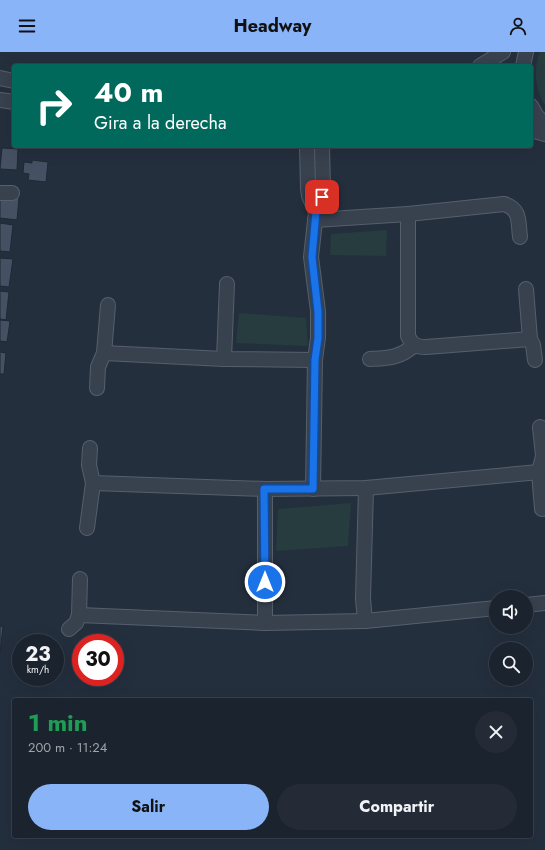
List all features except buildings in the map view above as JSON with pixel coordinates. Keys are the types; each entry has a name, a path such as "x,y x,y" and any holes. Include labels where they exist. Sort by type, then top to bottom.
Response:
{"street":[{"path":"483,64 504,52"},
{"path":"523,64 526,52"},
{"path":"0,78 12,81"},
{"path":"0,100 12,102"},
{"path":"533,110 545,125"},
{"path":"533,131 545,134"},
{"path":"307,148 308,189 316,216"},
{"path":"313,489 315,360 318,338 318,312 312,257 316,216 324,190 322,148"},
{"path":"316,216 408,214 504,204 513,208 518,214 520,237"},
{"path":"408,214 408,336 410,342 414,345 426,347 530,339"},
{"path":"224,359 227,284"},
{"path":"526,289 530,339 533,345 535,360"},
{"path":"97,388 98,367 104,353 108,305"},
{"path":"370,358 394,357 407,351 414,345"},
{"path":"104,353 224,359 315,360"},
{"path":"540,427 543,456 539,472 542,509"},
{"path":"87,528 93,483 89,465 90,448"},
{"path":"93,483 264,489 366,488 539,472"},
{"path":"365,621 363,599 366,488"},
{"path":"264,489 265,623"},
{"path":"69,629 76,623 79,615 80,579"},
{"path":"533,604 545,603"},
{"path":"79,615 265,623 365,621 489,609"}],"green space":[{"path":"540,52 545,52 545,105 539,93 536,79 536,65"},
{"path":"387,230 386,256 330,255 331,234"},
{"path":"239,313 306,318 308,346 236,343"},
{"path":"351,503 348,546 276,551 278,509"}],"route":[{"path":"265,582 264,489 313,489 315,360 318,338 318,312 312,257 316,212 322,197"}]}
